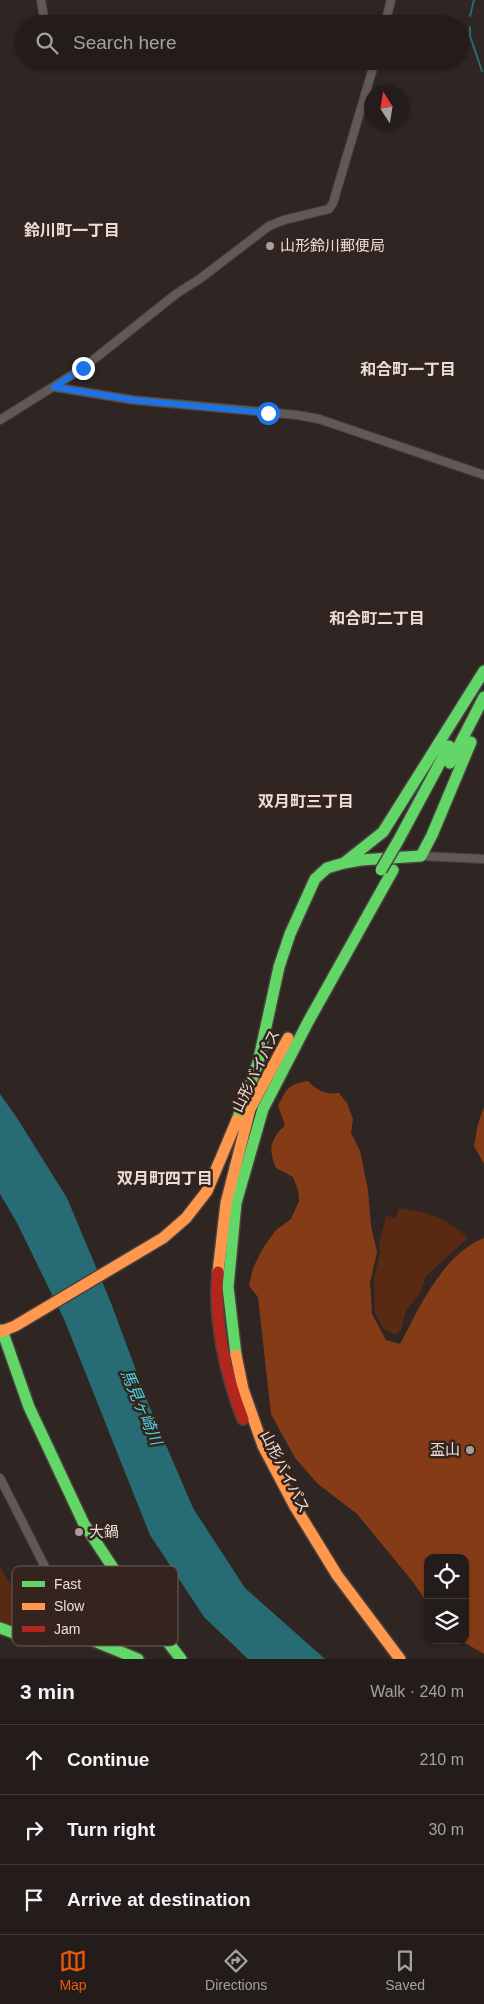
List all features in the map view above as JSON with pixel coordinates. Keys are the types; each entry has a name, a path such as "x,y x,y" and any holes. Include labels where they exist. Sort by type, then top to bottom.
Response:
{"main road":[{"path":"344,863 383,832 484,671"},
{"name":"山形バイパス","path":"403,842 484,678"},
{"name":"山形バイパス","path":"400,1659 378,1636 337,1575 294,1504 263,1446 241,1381 232,1338 228,1287 236,1203 263,1109 387,870 484,698"},
{"path":"112,1566 84,1524 37,1424 1,1331 15,1326 163,1238 186,1218 207,1190 226,1150 255,1072 279,967 306,897 315,879 327,868 344,863 421,856 432,836 484,713"},
{"path":"0,1628 12,1632"},
{"name":"山形バイパス","path":"378,1636 388,1659"},
{"path":"102,1646 124,1657 138,1659"},
{"path":"170,1646 179,1658"}],"street":[{"path":"41,0 44,15"},
{"path":"387,15 391,0"},
{"path":"0,420 83,368 176,294 201,278 269,226 329,208 333,203 372,70"},
{"path":"54,387 133,400 296,415 319,419 484,475"},
{"path":"421,856 484,859"},
{"path":"0,1478 45,1566"}],"shaded area":[{"path":"308,1081 322,1092 339,1093 347,1103 353,1119 351,1133 360,1151 368,1190 371,1226 377,1252 370,1283 372,1314 386,1340 400,1344 424,1299 444,1269 469,1246 484,1238 484,1654 467,1644 469,1644 469,1554 424,1554 424,1598 357,1514 318,1484 295,1458 271,1414 258,1297 249,1286 253,1268 263,1248 276,1230 291,1219 299,1201 298,1190 293,1177 276,1168 271,1150 273,1140 285,1125 278,1106 286,1091 296,1084"},
{"path":"484,1107 484,1164 474,1146 478,1124"},
{"path":"399,1208 444,1220 468,1238 426,1276 419,1295 406,1310 401,1330 395,1335 384,1329 375,1313 374,1279 386,1216 396,1218"},
{"path":"0,1567 12,1587 12,1626 0,1621"}],"water":[{"name":"馬見ヶ崎川","path":"0,1094 67,1198 111,1303 150,1408 193,1508 245,1588 325,1659 248,1659 204,1617 178,1578 178,1566 170,1566 150,1535 64,1319 17,1223 0,1194"}],"waterway":[{"path":"470,16 474,0"},
{"path":"470,27 470,36 482,71"}],"traffic: fast":[{"path":"344,863 383,832 484,671"},
{"path":"450,763 484,697"},
{"path":"421,856 432,835 471,742"},
{"path":"398,841 449,746"},
{"path":"381,870 398,841"},
{"path":"237,1120 258,1063 279,967 290,934 315,879 327,868 344,863 421,856"},
{"path":"236,1355 228,1287 236,1203 263,1109 308,1022 393,870"},
{"path":"2,1330 29,1407 84,1524 112,1566"},
{"path":"0,1628 12,1632"},
{"path":"106,1646 138,1659"},
{"path":"171,1646 181,1659"}],"traffic: slow":[{"path":"218,1272 226,1203 250,1109 288,1038"},
{"path":"0,1332 15,1326 163,1238 186,1218 207,1191 237,1120"},
{"path":"236,1355 243,1389 263,1446 294,1505 337,1575 400,1659"}],"traffic: jam":[{"path":"218,1272 217,1308 222,1347 231,1385 243,1419"}],"place":[{"name":"山形鈴川郵便局","path":"270,246"},
{"name":"盃山","path":"470,1450"},
{"name":"大鍋","path":"79,1532"}],"district":[{"name":"鈴川町一丁目","path":"72,230"},
{"name":"和合町一丁目","path":"408,369"},
{"name":"和合町二丁目","path":"377,618"},
{"name":"双月町三丁目","path":"306,801"},
{"name":"双月町四丁目","path":"165,1178"}],"route":[{"path":"83,368 54,387 133,400 268,413"}]}
